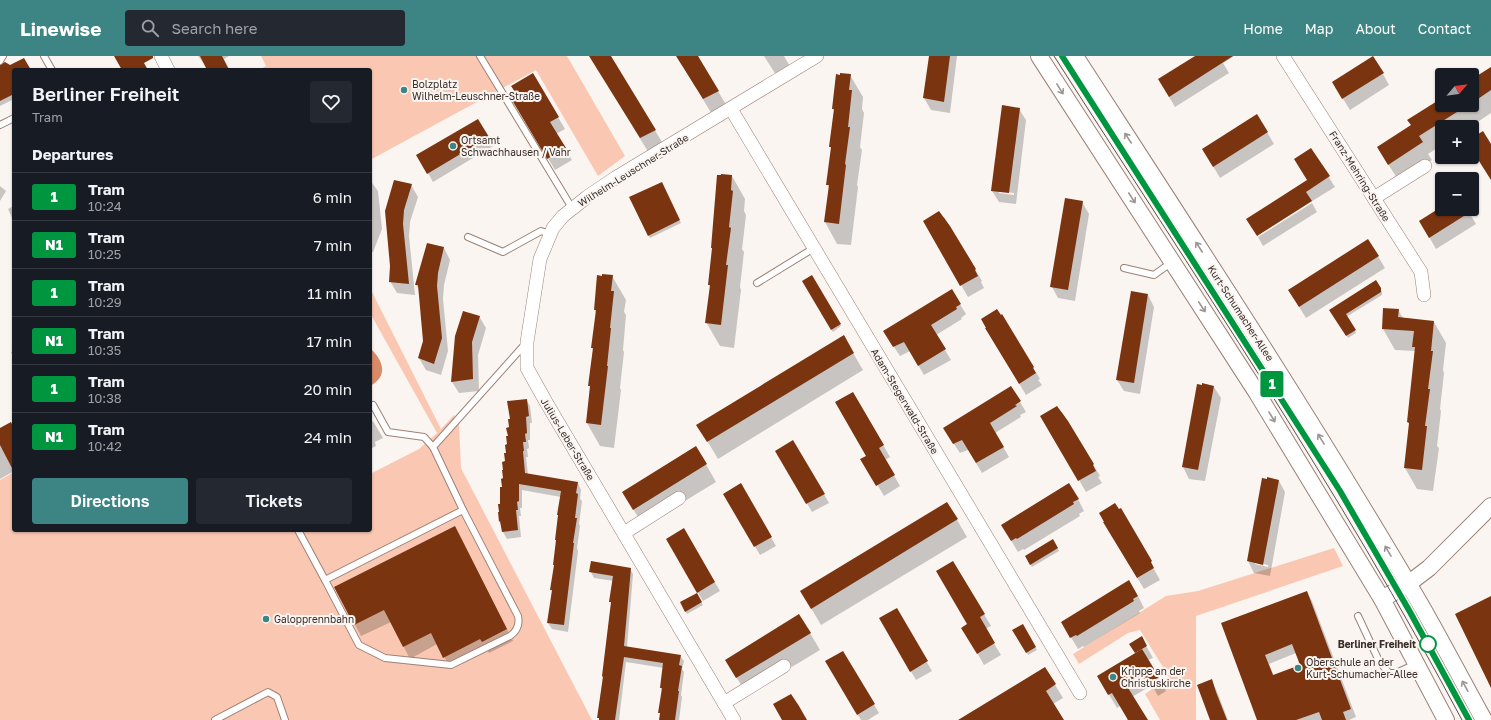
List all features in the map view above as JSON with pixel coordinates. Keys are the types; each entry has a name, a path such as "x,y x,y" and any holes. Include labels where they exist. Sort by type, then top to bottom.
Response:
{"street":[{"path":"161,56 167,68"},
{"name":"Wilhelm-Leuschner-Straße","path":"527,342 540,259 550,234 558,222 572,208 615,178 818,56"},
{"path":"1039,56 1258,393 1382,599 1446,720"},
{"name":"Kurt-Schumacher-Allee","path":"1075,56 1268,355 1349,484 1408,584 1484,720"},
{"name":"Franz-Mehring-Straße","path":"1288,58 1421,272 1424,295"},
{"name":"Adam-Stegerwald-Straße","path":"731,109 1080,693"},
{"path":"1374,198 1425,166"},
{"name":"Julius-Leber-Straße","path":"527,342 527,368 734,720"},
{"path":"624,533 679,498"},
{"path":"1382,599 1408,584 1429,568 1491,506"},
{"path":"724,703 784,666"}],"lane":[{"path":"0,61 3,56"},
{"path":"44,56 51,68"},
{"path":"480,56 572,208"},
{"path":"0,125 12,119"},
{"path":"468,238 503,252 541,231 550,234"},
{"path":"757,283 814,248"},
{"path":"1124,268 1154,274 1173,262"},
{"path":"433,447 527,342"},
{"path":"299,532 359,645 385,658 451,665 516,632 519,621 518,616 463,510 433,447 424,437 388,432 373,405 372,406"},
{"path":"325,580 463,510"},
{"path":"1358,616 1379,661 1389,673 1396,673 1416,664"},
{"path":"215,720 268,692 277,697 284,720"}],"shaded area":[{"path":"261,56 567,56 625,156 598,176 536,70 372,159 372,68 262,68 266,66"},
{"name":"Galopprennbahn","path":"372,292 441,429 454,415 459,425 461,468 592,720 0,720 0,480 12,473 12,532 372,532 372,473 419,449 437,433 372,317"},
{"path":"372,350 381,363 382,368 380,378 372,385"},
{"path":"1334,548 1343,566 1196,616 1196,720 1160,720 1145,694 1169,677 1140,630 1128,633 1079,664 1073,654 1166,596 1198,591"}],"building":[{"path":"114,56 153,56 153,58 144,63 147,68 121,68"},
{"path":"200,56 222,56 228,68 206,68"},
{"path":"589,56 611,56 656,130 640,138"},
{"path":"676,56 698,56 719,91 703,99"},
{"path":"929,56 950,56 944,102 923,98"},
{"path":"1195,56 1233,56 1169,97 1158,79"},
{"path":"1373,56 1384,73 1342,99 1332,82"},
{"path":"24,58 30,68 12,68 12,95 0,101 0,65 5,62 10,65"},
{"path":"1491,67 1491,90 1479,98 1479,75"},
{"path":"533,73 559,117 550,122 566,148 547,159 509,95 515,92 511,86"},
{"path":"840,73 851,74 849,90 852,90 848,127 850,127 839,224 824,222 829,185 826,185 834,109 832,109 836,74 840,75"},
{"path":"1435,102 1435,112 1457,112 1444,120 1435,120 1435,126 1419,136 1423,142 1388,165 1377,147 1411,125 1407,120"},
{"path":"1002,105 1020,108 1009,193 991,191"},
{"path":"1257,114 1268,132 1213,167 1202,149"},
{"name":"Ortsamt Schwachhausen / Vahr","path":"478,119 489,137 427,174 416,155"},
{"path":"1483,131 1491,144 1491,180 1479,161 1479,134"},
{"path":"1311,148 1330,176 1306,192 1312,201 1257,236 1246,219 1307,180 1294,159"},
{"path":"717,175 732,175 731,190 733,191 729,227 731,228 726,265 728,265 721,325 705,323 710,285 708,285"},
{"path":"394,180 412,184 404,210 403,224 409,284 389,282 390,266 385,211"},
{"path":"662,182 680,220 648,236 629,197"},
{"path":"1065,198 1083,201 1068,290 1050,287"},
{"path":"939,211 950,226 976,269 975,270 978,276 960,286 923,221"},
{"path":"1435,211 1435,216 1464,216 1429,238 1419,221"},
{"path":"1368,239 1379,256 1299,307 1288,290"},
{"path":"427,243 444,247 438,273 437,286 442,338 434,364 418,358 423,341 418,285 415,285"},
{"path":"602,274 613,275 611,291 614,291 608,366 601,425 586,423 590,386 588,386 593,348 591,348 596,310 594,310 597,275 602,276"},
{"path":"812,275 841,324 831,330 802,281"},
{"path":"1376,280 1381,288 1381,292 1346,314 1356,330 1346,336 1329,310"},
{"path":"952,289 961,304 956,307 957,309 931,325 946,349 918,366 904,342 893,347 883,331"},
{"path":"1131,291 1148,294 1134,383 1116,380"},
{"path":"1383,308 1399,309 1398,317 1434,321 1431,351 1433,351 1428,389 1430,389 1425,426 1427,426 1422,470 1404,468 1415,347 1412,347 1414,331 1382,329"},
{"path":"997,309 1001,315 1002,314 1034,367 1033,368 1036,373 1019,384 981,319"},
{"path":"463,311 480,316 472,342 473,379 451,382 455,336"},
{"path":"844,335 854,353 707,442 696,425"},
{"path":"1202,383 1214,386 1198,470 1182,467 1197,384 1202,385"},
{"path":"1011,386 1021,401 1015,405 1017,406 990,423 1004,447 976,463 962,440 953,444 943,428"},
{"path":"853,392 884,445 879,448 895,475 876,486 860,459 866,456 835,402"},
{"path":"527,399 529,416 526,417 526,442 523,442 525,473 578,482 575,518 577,518 564,625 547,623 552,590 550,590 554,565 557,515 561,491 519,484 519,501 517,502 518,510 516,510 518,530 502,532 500,521 499,522 498,504 500,504 500,487 502,487 501,479 503,478 502,462 505,461 504,453 506,453 505,445 507,444 506,436 508,436 506,428 509,427 508,419 510,419 507,401"},
{"path":"1057,406 1068,421 1094,464 1093,465 1096,471 1078,481 1040,416"},
{"path":"11,422 12,424 12,468 0,445 0,428"},
{"path":"793,440 825,494 806,504 775,451"},
{"path":"696,446 707,464 633,510 622,492"},
{"path":"1267,477 1279,480 1263,565 1247,561 1262,478 1267,479"},
{"path":"741,483 772,537 754,547 723,494"},
{"path":"1069,483 1079,499 1073,502 1074,504 1017,539 1016,538 1011,541 1001,525"},
{"path":"947,502 958,519 811,609 800,591"},
{"path":"1115,503 1119,509 1121,508 1152,561 1151,562 1154,568 1137,578 1099,513"},
{"path":"455,526 507,629 482,642 480,639 443,658 431,633 403,647 384,610 354,625 334,587"},
{"path":"684,528 715,582 697,593 666,539"},
{"path":"1053,539 1058,548 1030,565 1025,556"},
{"path":"591,561 631,568 624,646 681,655 679,665 682,666 675,720 659,720 660,713 658,713 662,688 660,688 663,663 624,657 615,720 599,720 599,718 597,718 603,677 611,602 609,602 613,576 589,572"},
{"path":"953,561 985,614 980,617 995,643 977,654 961,628 967,624 936,571"},
{"path":"1129,580 1138,596 1133,599 1134,601 1077,636 1076,635 1070,638 1061,622"},
{"path":"1307,591 1351,709 1343,712 1346,720 1322,720 1319,712 1296,720 1257,720 1221,623","holes":["1292,644 1300,665 1273,675 1265,655"]},
{"path":"697,593 702,602 685,612 680,602"},
{"path":"1491,596 1491,688 1455,614"},
{"path":"897,608 928,661 910,672 879,618"},
{"path":"799,614 811,633 736,678 725,660"},
{"path":"1023,624 1036,647 1026,653 1012,630"},
{"path":"1142,636 1147,646 1135,653 1129,644"},
{"path":"1142,649 1159,677 1149,683 1143,673 1125,683 1148,720 1128,720 1112,693 1108,695 1097,676"},
{"path":"843,651 875,704 857,715 825,661"},
{"path":"1045,667 1056,684 1046,691 1064,720 958,720"},
{"path":"1212,679 1227,720 1210,720 1197,685"},
{"path":"791,694 807,720 782,720 773,704"}],"tram line":[{"path":"1054,56 1265,384 1366,550 1415,634 1462,720"},
{"path":"1062,56 1217,298"},
{"name":"1","path":"1062,56 1340,491 1410,612 1469,720"},
{"path":"1321,462 1358,523"},
{"path":"1444,673 1469,720"}],"place":[{"name":"Bolzplatz Wilhelm-Leuschner-Straße","path":"404,90"},
{"name":"Ortsamt Schwachhausen / Vahr","path":"453,146"},
{"name":"Galopprennbahn","path":"266,619"},
{"name":"Berliner Freiheit","path":"1428,644"},
{"name":"Oberschule an der Kurt-Schumacher-Allee","path":"1298,668"},
{"name":"Krippe an der Christuskirche","path":"1113,677"}]}
